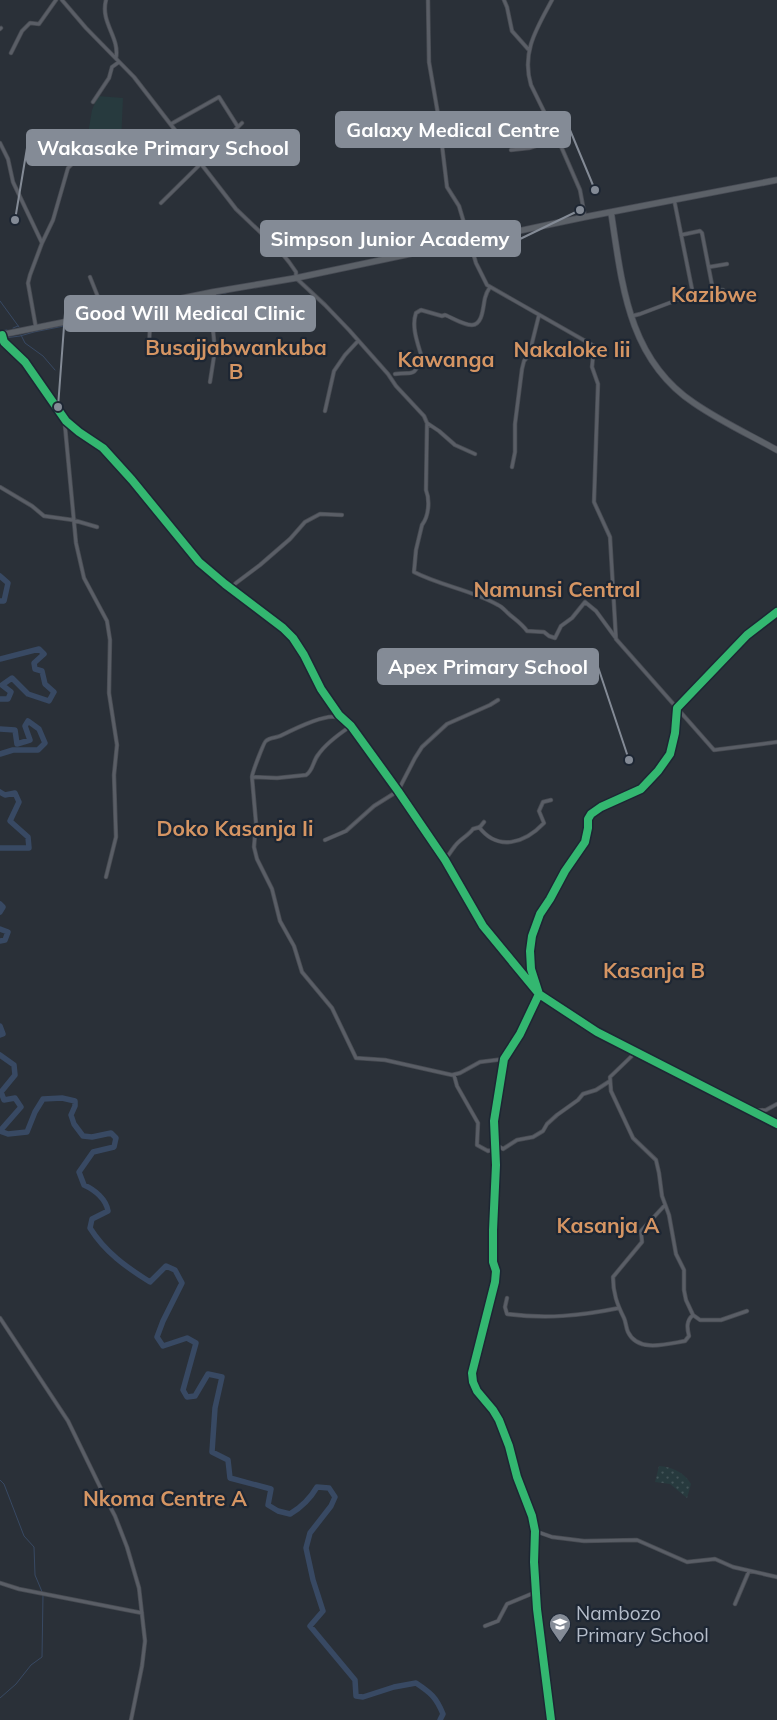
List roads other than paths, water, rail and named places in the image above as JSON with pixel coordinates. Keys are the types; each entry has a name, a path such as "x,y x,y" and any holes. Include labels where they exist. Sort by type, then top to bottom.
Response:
{"main road":[{"path":"1,335 213,292 296,278 585,217 777,180"},
{"path":"610,212 618,260 631,316 646,352 665,378 695,404 777,450"}],"street":[{"path":"11,53 22,31 30,24 38,24 42,21 56,0"},
{"path":"62,0 140,84 236,209 260,234 280,251 296,272 296,278 325,305 424,416 427,423 426,490 429,499 425,521 422,525 416,550 414,572 466,592 477,594 500,605 508,614 522,624 527,631 544,632 555,638 561,626 572,618 585,602 596,611 616,638 714,750 777,742"},
{"path":"93,102 109,78 112,67 117,60 117,45 107,23 106,0"},
{"path":"428,0 429,62 439,120 447,187 459,206 476,263 486,285 594,346 592,367 598,384 594,502 610,537 616,638"},
{"path":"504,0 512,32 528,50"},
{"path":"552,0 537,27 528,50 528,75 530,85 557,137 580,190 585,217"},
{"path":"170,124 219,97 238,127"},
{"path":"161,203 242,123"},
{"path":"510,150 529,148 557,137"},
{"path":"0,143 8,159 13,182 42,243"},
{"path":"36,328 28,283 52,220 68,168 72,164"},
{"path":"631,316 692,294 674,199"},
{"path":"681,235 700,231 702,233 713,290 723,290 725,295"},
{"path":"709,267 727,264"},
{"path":"90,277 98,297 101,315"},
{"path":"395,374 411,374 416,370 422,358 414,326 416,313 421,310 442,316 445,315 469,325 474,325 478,323 482,314 485,297 490,287"},
{"path":"210,382 216,347 213,330 219,314 213,292"},
{"path":"150,346 151,305"},
{"path":"512,468 522,369 524,361 529,355 539,314"},
{"path":"1,335 4,342 25,362 66,421 103,448 132,480 199,562 293,638 321,689 398,791 445,860 483,926 539,994 597,1032 748,1111 777,1124"},
{"path":"325,411 334,371 358,341"},
{"path":"66,421 76,544 84,578 106,621 110,640 109,693 117,745 114,775 116,837 106,876"},
{"path":"427,423 455,445 475,454"},
{"path":"0,487 32,506 44,516 73,520 97,527"},
{"path":"232,588 290,539 305,522 320,514 342,515"},
{"path":"551,1720 536,1592 534,1562 535,1531 532,1516 517,1477 509,1446 499,1420 477,1390 472,1374 495,1282 496,1271 493,1262 496,1165 494,1121 504,1059 520,1034 539,994 531,969 530,951 532,936 540,914 564,871 585,842 588,819 601,807 641,789 666,762 675,733 678,708 747,635 777,612"},
{"path":"325,840 346,831 374,806 398,791 414,758 437,732 452,720 498,700"},
{"path":"339,715 319,719 268,739 262,745 260,756 253,770 256,830 254,847 257,859 272,889 280,921 294,946 302,972 332,1008 356,1058 385,1060 454,1075 480,1062 504,1059"},
{"path":"252,777 277,778 306,775 310,772 314,761 322,750 338,734 350,726"},
{"path":"479,827 491,838 512,843 524,838 544,823 539,811 543,802 551,800"},
{"path":"445,860 453,852 455,846 468,836 473,829 479,827 484,822"},
{"path":"636,1052 610,1077 611,1091 633,1138 656,1160 660,1173 662,1196 669,1215 676,1254 684,1270 686,1300 693,1315 700,1320 722,1320 747,1311"},
{"path":"454,1075 457,1086 478,1123 477,1145 488,1151 495,1149"},
{"path":"494,1143 503,1149 524,1138 533,1137 543,1131 557,1114 578,1100 583,1094 596,1090 610,1081"},
{"path":"748,1111 766,1110 777,1104"},
{"path":"665,1205 641,1230 642,1242 613,1277 614,1297 625,1320 628,1332 635,1341 655,1346 685,1341 689,1336 687,1328 689,1319 693,1315"},
{"path":"507,1298 505,1307 507,1314 526,1317 567,1317 618,1308"},
{"path":"0,1318 68,1421 115,1516 135,1573 142,1613 144,1652 131,1720"},
{"path":"535,1531 552,1537 584,1540 638,1540 687,1562 715,1559 733,1567 777,1577"},
{"path":"735,1604 750,1571"},
{"path":"0,1583 19,1590 142,1613"},
{"path":"485,1626 498,1621 508,1604 536,1592"}],"waterway":[{"path":"218,294 226,293"},
{"path":"153,308 213,296"},
{"path":"0,301 19,327"},
{"path":"5,338 148,309"},
{"path":"13,328 18,326"},
{"path":"1,331 7,330"},
{"path":"21,335 25,343 43,356 55,370"},
{"path":"0,576 8,583 4,601 0,601"},
{"path":"0,659 39,649 44,654 34,663 35,669 42,671 45,684 54,692 49,701 28,694 12,678 2,685 11,692 8,699 0,699"},
{"path":"0,729 15,730 17,744 30,740 25,726 28,721 39,729 45,743 38,750 13,750 0,754"},
{"path":"0,792 5,795 15,793 19,802 10,821 28,837 29,848 0,848"},
{"path":"0,904 3,907 0,912"},
{"path":"0,929 8,932 5,940 0,941"},
{"path":"0,1026 3,1034 0,1035"},
{"path":"0,1055 14,1065 15,1075 1,1092 4,1100 15,1098 21,1107 0,1131 8,1134 27,1132 35,1112 43,1099 62,1098 75,1101 71,1115 74,1124 83,1136 92,1137 111,1133 116,1138 114,1147 93,1152 79,1172 84,1185 99,1195 108,1211 92,1219 90,1228 102,1244 117,1258 150,1282 166,1266 175,1270 182,1283 157,1337 163,1346 187,1338 196,1343 183,1390 187,1397 195,1396 208,1374 222,1377 215,1408 212,1452 228,1460 230,1478 271,1489 268,1505 278,1511 290,1514 298,1509 317,1487 329,1488 335,1497 331,1506 310,1533 306,1548 313,1580 323,1611 310,1626 355,1680 356,1696 363,1697 394,1687 416,1683 438,1703 443,1714 440,1720"},
{"path":"0,1480 4,1484 24,1536 34,1547 35,1575 43,1594 42,1657 31,1665 16,1684 0,1698"}],"place":[{"name":"Galaxy Medical Centre","path":"595,190"},
{"name":"Simpson Junior Academy","path":"580,210"},
{"name":"Wakasake Primary School","path":"15,220"},
{"name":"Good Will Medical Clinic","path":"58,407"},
{"name":"Apex Primary School","path":"629,760"},
{"name":"Nambozo Primary School","path":"560,1643"}],"district":[{"name":"Kazibwe","path":"714,294"},
{"name":"Nakaloke Iii","path":"572,349"},
{"name":"Busajjabwankuba B","path":"236,359"},
{"name":"Kawanga","path":"446,359"},
{"name":"Namunsi Central","path":"557,589"},
{"name":"Doko Kasanja Ii","path":"235,828"},
{"name":"Kasanja B","path":"654,970"},
{"name":"Kasanja A","path":"608,1225"},
{"name":"Nkoma Centre A","path":"165,1498"}]}
